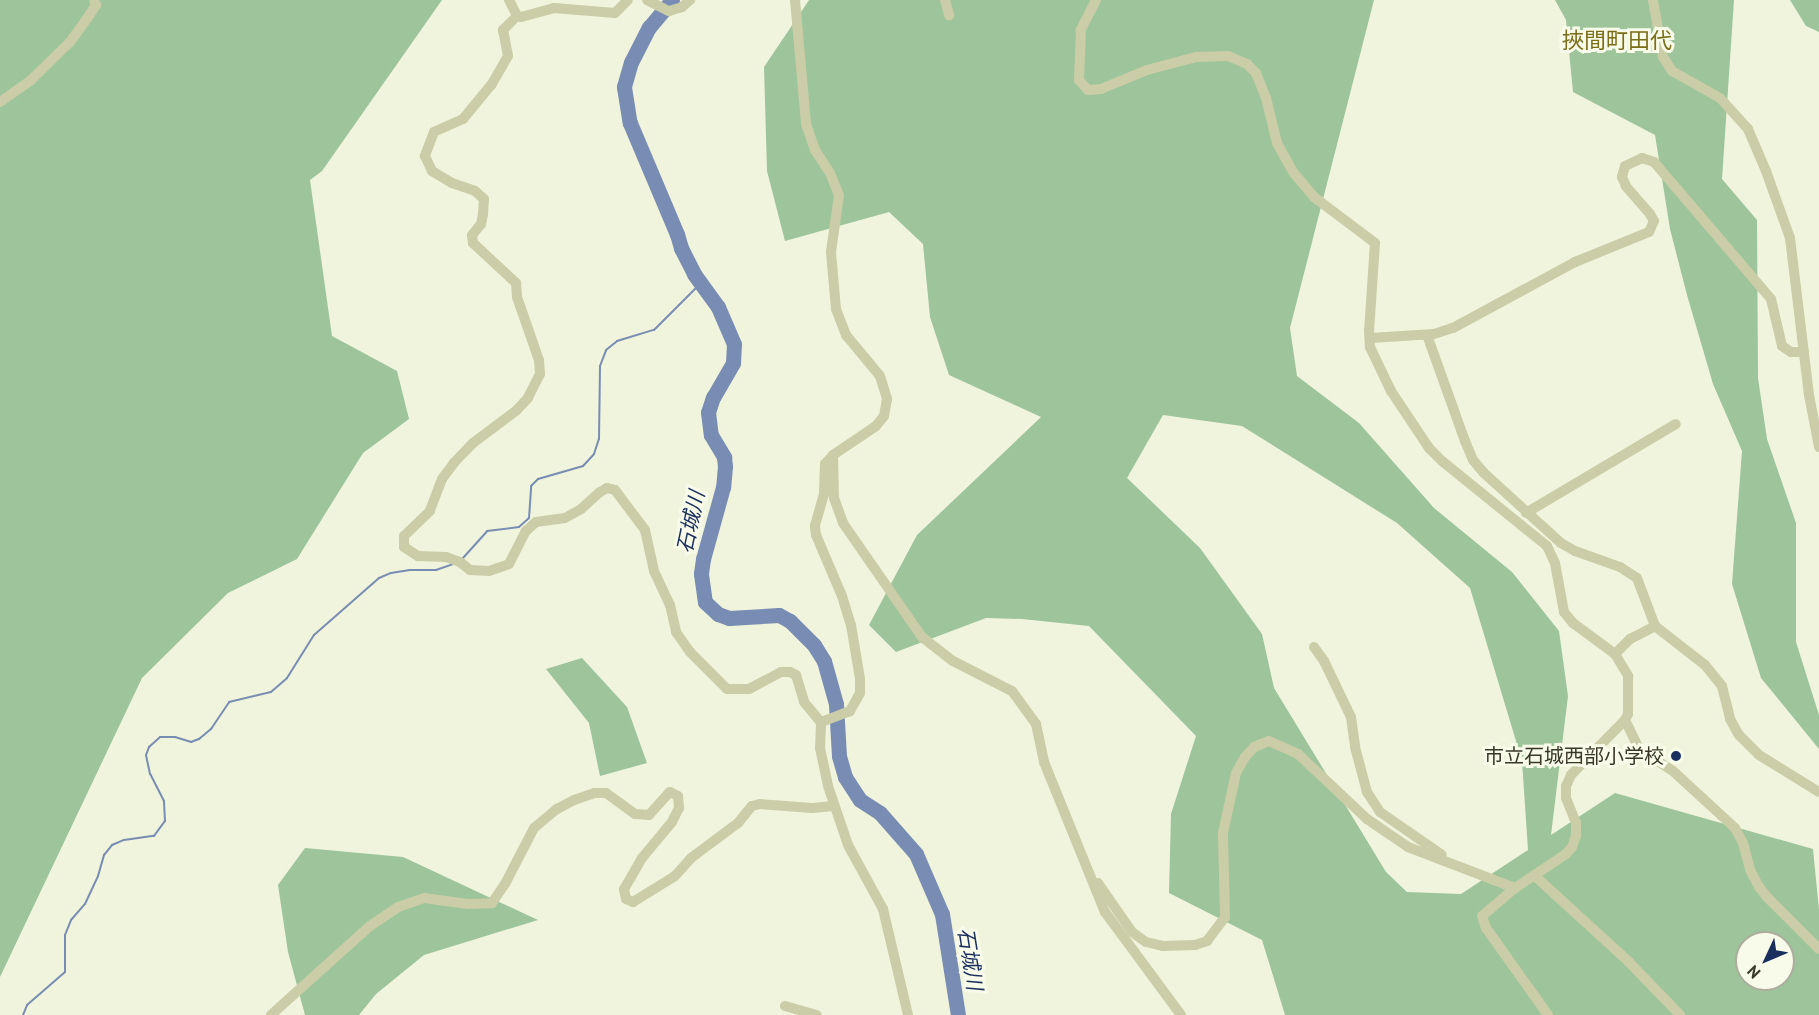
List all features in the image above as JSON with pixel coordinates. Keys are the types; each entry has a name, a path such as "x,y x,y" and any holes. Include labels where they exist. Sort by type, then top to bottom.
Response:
{"street":[{"path":"0,102 31,80 70,42 96,4 94,0"},
{"path":"509,0 517,16"},
{"path":"628,0 615,12 554,8 531,16 517,16 503,30 508,56 491,85 463,119 434,132 425,156 432,171 452,183 475,191 484,199 481,224 472,235 473,243 516,283 518,297 539,360 540,374 528,398 517,410 473,443 454,463 442,479 430,511 404,536 404,548 418,556 446,557 460,562 470,570 489,571 509,564 526,531 536,522 565,518 581,509 607,488 615,490 645,530 658,582 670,605 676,632 690,651 727,689 749,689 781,672 796,675 804,702 823,721"},
{"path":"647,0 669,11 682,7 690,0"},
{"path":"795,0 806,124 815,150 830,173 839,195 831,252 836,309 846,335 880,376 887,399 884,416 876,426 833,455 825,464 824,494 815,526 816,535 842,596 858,662 860,693 850,711 823,721"},
{"path":"945,0 949,15"},
{"path":"1096,0 1081,30 1079,80 1088,90 1101,88 1147,70 1204,56 1237,58 1256,73 1266,98 1277,143 1293,172 1314,197 1375,243 1370,347 1391,391 1429,448 1546,546 1555,563 1564,612 1574,623 1615,654 1628,676 1628,714 1625,720 1571,775 1566,786 1566,798 1576,823 1576,836 1566,854 1536,877 1515,888 1482,916 1486,928 1548,1015"},
{"path":"1653,0 1658,39 1663,57 1672,71 1720,98 1748,129 1766,171 1790,238 1803,352 1819,447"},
{"path":"1370,338 1427,335 1453,328 1575,262 1649,232 1654,221 1626,186 1622,177 1625,166 1642,158 1654,162 1771,299 1782,346 1791,352 1803,352"},
{"path":"1427,335 1473,460 1526,513 1575,552 1620,567 1637,578 1655,626 1705,665 1722,686 1730,719 1739,735 1752,748 1819,792"},
{"path":"1526,513 1676,424"},
{"path":"833,455 834,498 843,523 922,637 953,661 1012,691 1036,724 1044,762 1105,912 1181,1015"},
{"path":"1615,654 1630,639 1655,626"},
{"path":"1314,647 1324,661 1351,717 1355,747 1367,792 1380,812 1454,863"},
{"path":"1625,720 1639,748 1673,771 1735,828 1743,843 1750,870 1763,893 1819,949"},
{"path":"823,721 820,748 834,806 848,845 883,909 908,1015"},
{"path":"1087,868 1132,932 1146,942 1163,946 1195,945 1207,941 1225,917 1223,834 1236,773 1254,747 1269,741 1298,754 1367,819 1408,847 1515,888"},
{"path":"271,1015 375,922 398,907 424,898 468,904 492,903 506,884 534,828 556,809 594,793 606,793 635,813 643,815 649,815 670,792 678,796 679,808 672,822 642,858 624,889 626,900 633,902 675,876 691,858 738,823 752,806 760,804 812,808 834,806"},
{"path":"1536,877 1628,961 1680,1015"},
{"path":"785,1006 817,1015"}],"green space":[{"path":"0,0 442,0 322,171 310,180 332,336 397,371 409,419 363,453 297,559 228,593 142,678 0,977"},
{"path":"809,0 1374,0 1290,328 1297,376 1359,423 1434,508 1512,572 1559,631 1568,696 1551,835 1615,793 1813,849 1819,910 1819,1015 1285,1015 1262,940 1169,893 1171,814 1196,736 1089,626 986,618 896,652 869,625 917,535 1041,417 949,375 930,317 923,244 889,212 785,241 767,171 764,67","holes":["1163,415 1242,426 1397,523 1470,588 1522,761 1528,850 1461,894 1407,892 1386,872 1274,688 1262,634 1200,548 1127,478"]},
{"path":"1555,0 1734,0 1722,179 1757,220 1758,378 1767,439 1796,523 1796,642 1819,715 1819,749 1761,678 1732,584 1742,451 1713,384 1687,295 1670,229 1655,135 1573,92 1566,20"},
{"path":"1790,0 1819,0 1819,32 1806,26"},
{"path":"582,658 627,707 647,763 600,776 589,723 546,669"},
{"path":"305,848 403,857 538,920 424,955 376,994 359,1015 305,1015 288,952 278,885"}],"waterway":[{"name":"石城川","path":"672,0 649,27 631,62 624,87 630,123 681,248 694,274 718,307 734,344 733,363 713,397 708,412 711,435 724,457 725,466 723,487 703,559 701,574 705,602 718,614 729,618 779,615 790,621 814,645 824,661 836,704 839,756 845,777 860,800 880,813 916,854 942,914 958,1015"},
{"path":"463,558 487,531 519,527 529,518 531,486 538,479 583,466 594,454 599,439 600,366 606,350 617,341 654,330 700,284"},
{"path":"23,1015 27,1005 65,972 65,935 71,920 85,904 98,876 104,855 112,845 124,840 154,836 165,821 164,801 150,774 146,755 149,747 160,737 175,737 191,742 199,739 211,729 229,702 271,692 287,678 314,635 379,578 391,573 410,570 436,570 453,564"}],"place":[{"name":"市立石城西部小学校","path":"1676,756"}],"district":[{"name":"挾間町田代","path":"1617,41"}]}
